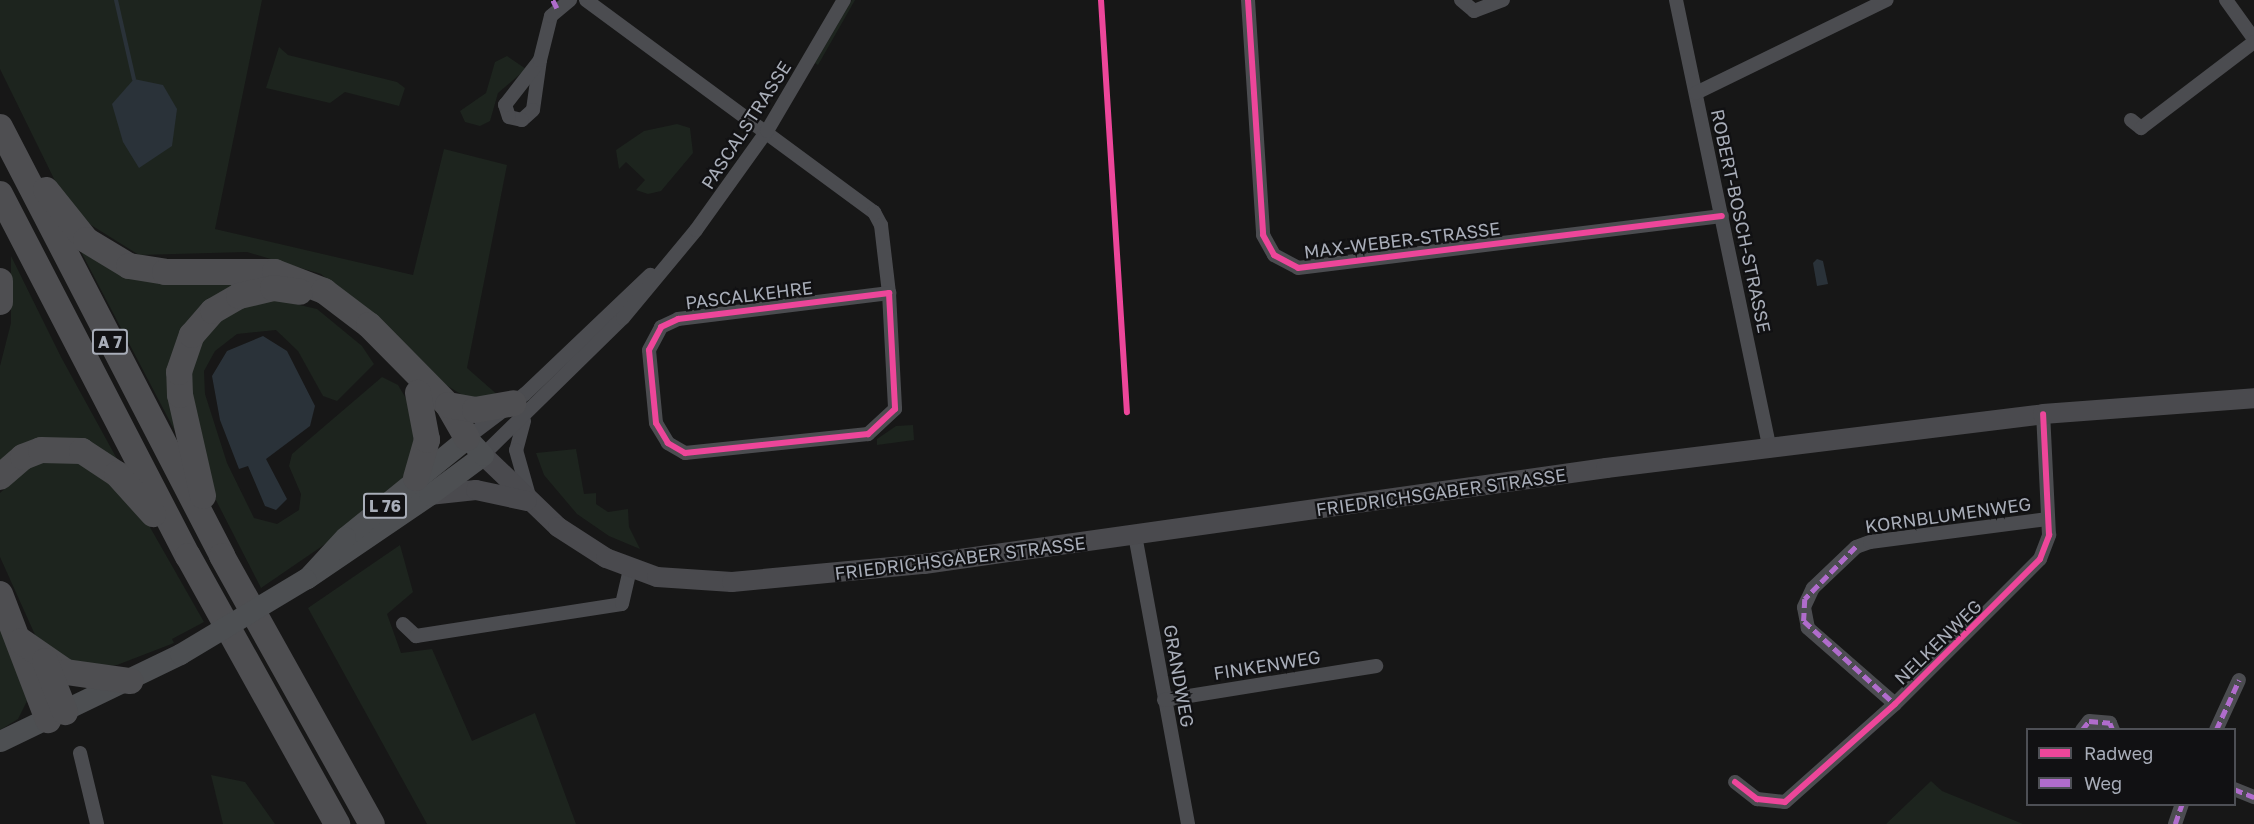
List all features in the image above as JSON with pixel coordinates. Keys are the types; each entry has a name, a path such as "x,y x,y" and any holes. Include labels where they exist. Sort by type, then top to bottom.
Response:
{"highway":[{"path":"0,127 68,220 110,257 165,272 261,270 312,284 369,325 448,405 475,447"},
{"name":"A 7","path":"0,127 222,556 372,824"},
{"name":"A 7","path":"0,194 188,556 337,824"},
{"path":"0,281 0,302"},
{"path":"222,556 197,479 180,395 184,354 213,311 254,291 302,293 346,318 418,393 475,447"},
{"path":"418,393 427,440 422,487"},
{"path":"448,405 475,410 518,412"},
{"path":"0,477 40,450 82,451 123,480 188,556"},
{"path":"0,594 56,716"},
{"path":"21,641 45,661 83,676 130,681"},
{"path":"45,661 56,716"}],"main road":[{"name":"FRIEDRICHSGABER STRASSE","path":"475,447 572,538 630,568 708,583 809,577 2043,414 2254,399"},
{"name":"L 76","path":"56,716 180,654 306,579 345,537 422,487 475,447"},
{"name":"FRIEDRICHSGABER STRASSE","path":"422,487 476,490 531,502"},
{"path":"0,741 56,716"}],"street":[{"path":"540,60 551,16 570,0"},
{"path":"586,0 767,131 874,212 881,225 889,293"},
{"name":"PASCALSTRASSE","path":"475,447 518,412 669,263 767,131 844,0"},
{"name":"MAX-WEBER-STRASSE","path":"1248,0 1263,235 1274,255 1298,268 1722,216"},
{"path":"1461,0 1474,10 1503,0"},
{"name":"ROBERT-BOSCH-STRASSE","path":"1676,0 1770,450"},
{"path":"1696,93 1887,0"},
{"path":"2131,120 2141,128 2254,41 2226,0"},
{"name":"PASCALSTRASSE","path":"475,447 518,412 669,263"},
{"name":"PASCALKEHRE","path":"889,293 895,409 868,434 685,453 668,442 656,423 649,350 661,327 678,319 889,293"},
{"path":"518,412 516,450 531,502"},
{"name":"NELKENWEG","path":"1735,782 1757,799 1785,802 1895,704 2040,559 2048,519 2043,414"},
{"name":"KORNBLUMENWEG","path":"1895,704 1808,628 1803,607 1813,588 1856,547 1870,542 2048,519"},
{"name":"GRANDWEG","path":"1136,535 1188,824"},
{"path":"403,624 416,636 622,604 630,568"},
{"name":"FINKENWEG","path":"1164,700 1376,666"},
{"path":"2216,728 2239,680"},
{"path":"2083,728 2089,721 2110,723 2112,728"},
{"path":"80,753 97,824"},
{"path":"2236,789 2254,796"},
{"path":"2175,824 2181,806"}],"shaded area":[{"path":"0,0 262,0 215,229 413,275 444,149 507,165 467,368 500,397 472,401 446,385 321,274 247,252 139,255 91,225 59,189 0,69"},
{"path":"852,0 855,0 818,65 815,63"},
{"path":"279,47 288,55 397,82 405,88 399,106 345,92 330,103 266,88"},
{"path":"507,56 526,69 498,93 490,121 480,126 465,122 460,111 486,93 495,62"},
{"path":"134,79 163,85 177,109 172,146 139,168 123,142 112,104"},
{"path":"677,124 690,128 693,153 661,191 648,194 636,190 645,180 626,162 619,169 616,150 644,131"},
{"path":"78,246 268,277 201,310 177,435"},
{"path":"11,256 61,357 122,468 84,443 0,464 0,366 11,323"},
{"path":"1817,259 1823,261 1828,284 1817,286 1813,263"},
{"path":"269,298 317,309 362,346 374,364 337,401 323,396 298,351 276,330 237,334 215,351 204,371 205,394 227,463 254,518 277,524 299,510 301,494 289,466 292,454 382,377 398,385 417,417 412,467 372,512 261,588 201,471 190,379 200,345 225,315"},
{"path":"263,336 287,351 315,406 310,426 266,459 287,499 276,510 265,506 248,466 239,469 220,420 212,376 227,351"},
{"path":"913,425 914,440 877,445 877,439 896,426"},
{"path":"576,449 584,494 596,493 596,504 608,512 628,509 629,527 640,549 609,536 577,514 544,475 536,453"},
{"path":"71,460 96,469 147,522 204,622 172,639 174,643 117,665 81,669 36,637 0,557 0,493 33,463"},
{"path":"400,545 413,592 387,614 401,653 432,649 472,741 535,713 576,824 427,824 308,608"},
{"path":"0,628 28,699 18,719 0,730"},
{"path":"211,775 245,782 275,824 223,824"},
{"path":"1931,781 1942,791 2023,824 1886,824"}],"waterway":[{"path":"116,0 134,79"}],"marked path":[{"path":"553,0 557,8"},
{"path":"1856,547 1805,599 1804,621 1895,704"},
{"path":"2217,728 2239,680"},
{"path":"2084,728 2089,721 2110,723 2112,728"},
{"path":"2236,790 2254,797"},
{"path":"2175,824 2181,806"}],"cycle path":[{"path":"1101,0 1127,412"},
{"path":"1248,0 1263,235 1274,255 1298,268 1722,216"},
{"path":"889,293 895,409 868,434 685,453 668,443 656,423 649,350 661,327 678,319 889,293"},
{"path":"1735,782 1757,799 1785,802 1895,704 2040,559 2049,535 2043,414"}]}
